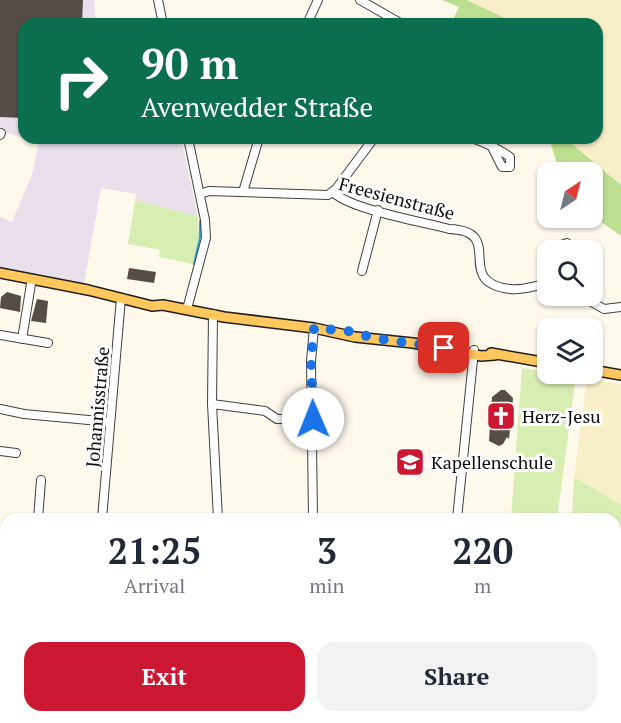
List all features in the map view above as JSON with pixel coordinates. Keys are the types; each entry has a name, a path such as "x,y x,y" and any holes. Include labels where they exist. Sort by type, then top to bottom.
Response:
{"main road":[{"path":"0,275 31,284 100,294"},
{"path":"0,275 121,298 159,302 163,305 238,320 245,318 326,330 355,337 537,361"},
{"path":"603,372 621,375"}],"street":[{"path":"158,0 162,18"},
{"path":"310,18 318,0"},
{"path":"360,0 392,18"},
{"path":"187,309 206,238 189,144"},
{"path":"243,192 257,144"},
{"path":"333,192 369,144"},
{"path":"485,144 492,147"},
{"name":"Freesienstraße","path":"200,194 209,191 322,197 333,192 339,198 378,210 449,229 460,229 474,235 479,246 478,265 484,277 497,286 510,289 537,286"},
{"path":"362,271 378,210"},
{"path":"22,339 31,284"},
{"name":"Johannisstraße","path":"102,513 121,298"},
{"path":"599,306 604,309 621,307"},
{"path":"214,314 212,404 218,513"},
{"path":"313,513 311,361 314,328"},
{"path":"0,335 48,343"},
{"path":"458,513 474,353"},
{"path":"212,404 265,411 277,419 313,419"},
{"path":"0,409 24,414 110,422"},
{"path":"0,451 16,453"},
{"path":"38,513 41,480"}],"shaded area":[{"path":"0,0 94,0 96,18 18,18 18,136 0,131"},
{"path":"467,0 621,0 621,185 603,170 603,162 594,162 572,144 603,144 603,18 504,18"},
{"path":"39,144 182,144 198,216 135,200 136,194 101,188 84,284 0,268 0,217 12,222 32,175"},
{"path":"603,381 621,384 621,505 574,477 586,384 603,384"}],"green space":[{"path":"442,0 467,0 504,18 454,18 459,7"},
{"path":"551,144 572,144 594,162 556,162"},
{"path":"603,170 621,185 621,236 603,223"},
{"path":"135,200 198,216 199,237 193,264 159,257 160,250 128,244"},
{"path":"522,368 537,370 537,384 575,384 558,513 511,513"},
{"path":"574,477 621,505 621,513 572,513"}],"building":[{"path":"0,0 83,0 82,18 18,18 18,118 0,117"},
{"path":"129,268 156,272 154,283 127,279"},
{"path":"7,292 21,296 20,312 0,308 1,297"},
{"path":"37,299 48,301 46,323 31,321"},
{"name":"Herz-Jesu","path":"501,390 505,390 513,398 509,439 507,437 499,446 489,441 492,397"}],"waterway":[{"path":"194,264 200,237 200,221"}],"place":[{"name":"Herz-Jesu","path":"501,416"},
{"name":"Kapellenschule","path":"410,462"}],"route":[{"path":"313,419 311,361 314,328 357,332 374,338 444,348"}]}
